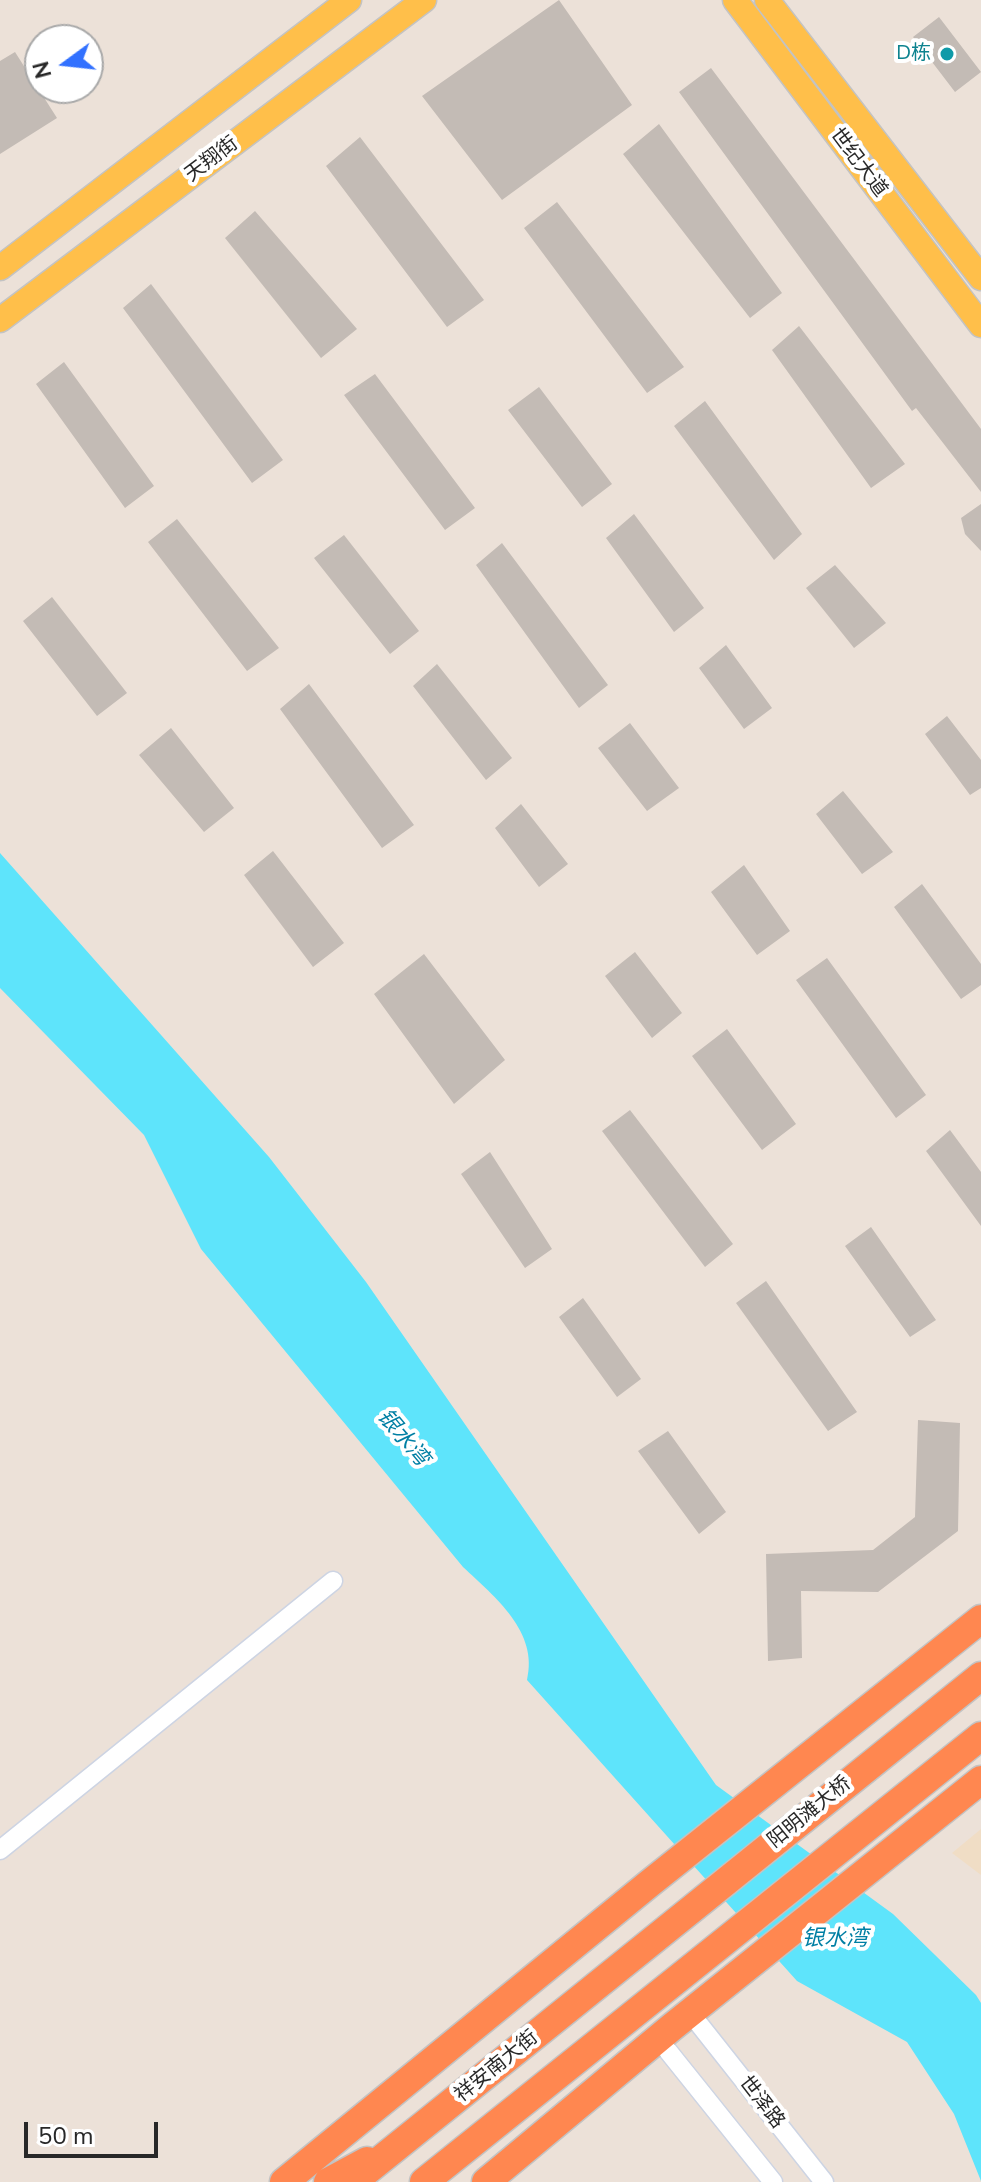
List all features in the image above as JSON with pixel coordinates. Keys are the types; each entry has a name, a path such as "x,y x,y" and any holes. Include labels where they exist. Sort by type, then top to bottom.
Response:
{"highway":[{"path":"284,2182 650,1883 981,1619"},
{"name":"阳明滩大桥","path":"640,1952 981,1676"},
{"path":"424,2182 981,1736"},
{"path":"501,2182 668,2051 756,1971 897,1857 981,1780"},
{"path":"897,1857 981,1798"},
{"name":"祥安南大街","path":"353,2182 640,1952"},
{"path":"486,2182 672,2027 756,1971"},
{"path":"460,2182 458,2174 484,2134"},
{"path":"328,2182 407,2139"}],"main road":[{"path":"0,268 349,0"},
{"name":"天翔街","path":"0,320 424,0"},
{"name":"世纪大道","path":"735,0 981,325"},
{"name":"世纪大道","path":"767,0 981,278"}],"street":[{"path":"0,1850 333,1581"},
{"name":"世泽路","path":"699,2024 824,2182"},
{"name":"世泽路","path":"668,2051 773,2182"}],"shaded area":[{"path":"981,1829 981,1875 952,1853"}],"water":[{"name":"银水湾","path":"0,853 269,1157 366,1282 716,1785 893,1914 976,1995 981,2003 981,2181 954,2114 907,2042 797,1981 527,1680 527,1646 512,1617 463,1567 201,1249 144,1135 0,988"}],"building":[{"path":"559,0 632,105 502,200 422,96"},
{"name":"D栋","path":"939,17 981,72 955,92 913,37"},
{"path":"15,52 24,66 24,104 48,104 57,118 0,154 0,61"},
{"path":"711,68 981,429 981,492 916,408 912,411 679,92"},
{"path":"659,124 782,293 750,318 623,154"},
{"path":"360,137 484,300 447,327 326,166"},
{"path":"557,202 684,367 647,393 524,228"},
{"path":"255,211 357,329 321,358 225,238"},
{"path":"151,284 283,460 252,483 123,308"},
{"path":"799,326 905,464 871,488 772,350"},
{"path":"64,362 154,486 125,508 36,384"},
{"path":"375,374 475,508 445,530 344,395"},
{"path":"539,387 612,484 582,507 508,410"},
{"path":"705,401 802,534 774,560 674,426"},
{"path":"981,504 981,551 965,534 961,518"},
{"path":"634,514 704,608 674,632 606,538"},
{"path":"177,519 279,648 247,671 148,542"},
{"path":"344,535 419,631 390,654 314,558"},
{"path":"502,543 608,685 579,708 476,565"},
{"path":"835,565 886,623 854,648 806,588"},
{"path":"52,597 127,693 97,716 23,621"},
{"path":"726,645 772,708 744,729 699,668"},
{"path":"437,664 512,758 486,780 413,686"},
{"path":"309,684 414,825 382,848 280,709"},
{"path":"947,716 981,760 981,788 970,795 925,734"},
{"path":"630,723 679,788 647,811 598,748"},
{"path":"171,728 234,808 204,832 139,755"},
{"path":"843,791 893,852 862,874 816,814"},
{"path":"521,804 568,864 539,887 495,828"},
{"path":"273,851 344,943 313,967 244,875"},
{"path":"744,865 790,931 757,955 711,892"},
{"path":"922,884 981,964 981,985 961,999 894,907"},
{"path":"635,952 682,1013 652,1038 605,976"},
{"path":"424,954 505,1060 454,1104 374,994"},
{"path":"827,958 926,1095 896,1118 796,980"},
{"path":"727,1029 796,1124 762,1150 692,1056"},
{"path":"630,1110 733,1244 705,1267 602,1131"},
{"path":"950,1130 981,1172 981,1226 926,1151"},
{"path":"490,1152 552,1249 525,1268 461,1174"},
{"path":"871,1227 936,1320 910,1337 845,1246"},
{"path":"766,1281 857,1412 828,1431 736,1303"},
{"path":"583,1298 641,1379 617,1397 559,1317"},
{"path":"918,1420 960,1423 958,1531 878,1592 801,1591 802,1658 768,1661 766,1554 873,1550 915,1517"},
{"path":"668,1431 726,1512 699,1534 638,1451"}],"place":[{"name":"D栋","path":"947,54"}]}
